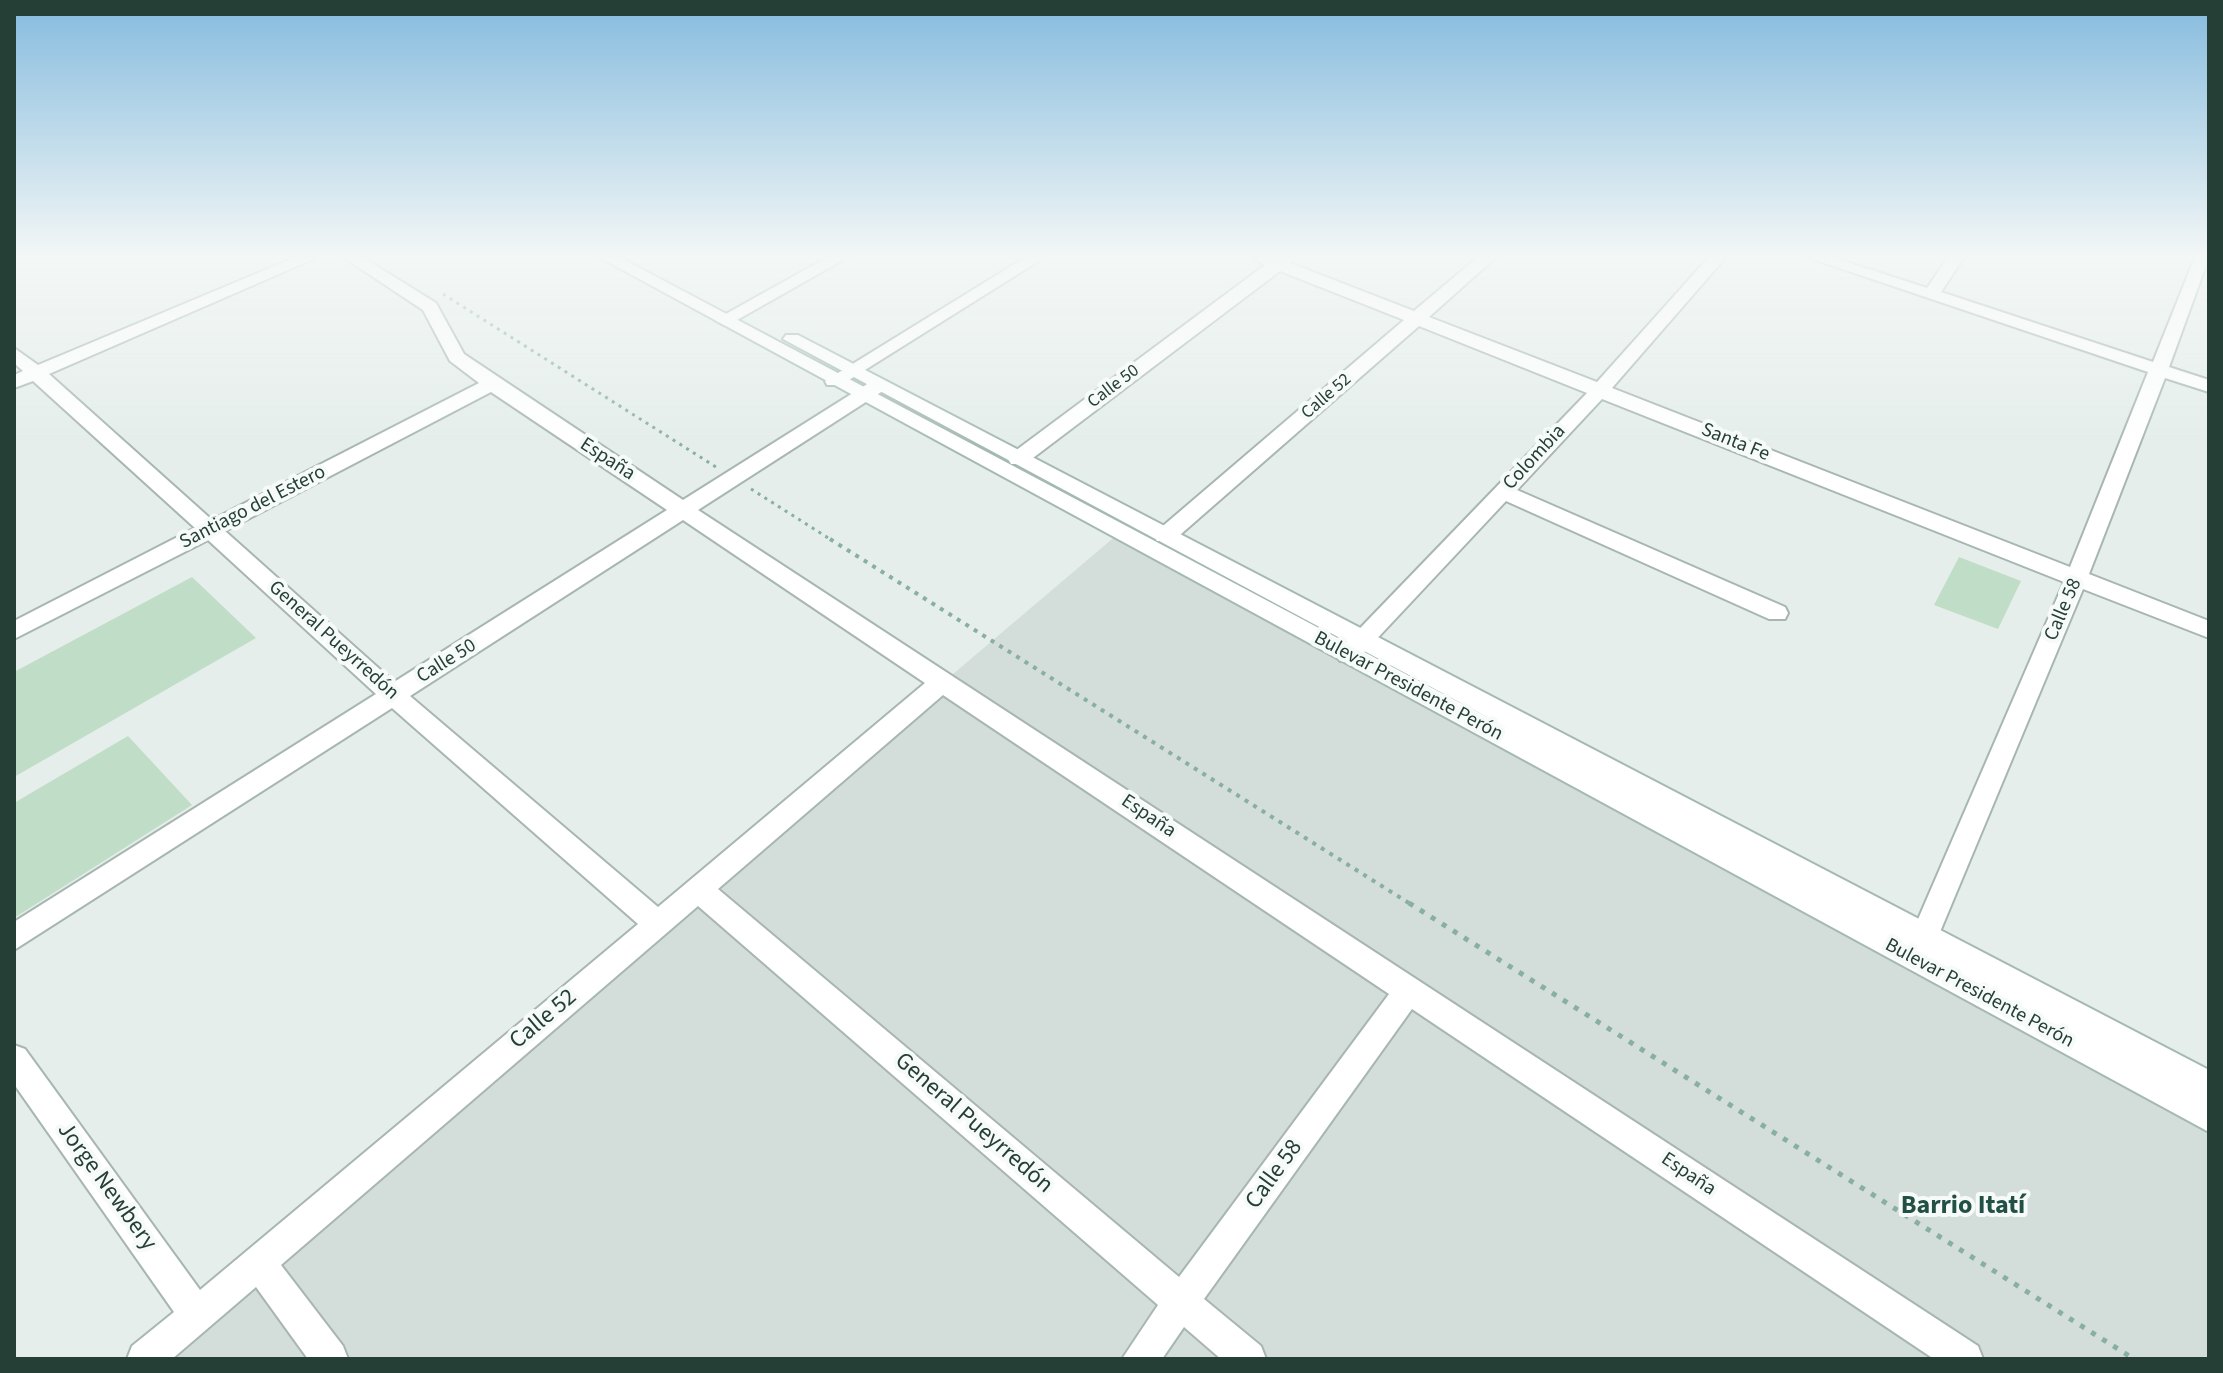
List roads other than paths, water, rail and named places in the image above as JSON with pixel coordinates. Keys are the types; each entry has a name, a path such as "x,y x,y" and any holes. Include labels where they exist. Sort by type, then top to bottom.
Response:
{"street":[{"path":"14,382 159,321"},
{"name":"España","path":"438,321 457,357 492,384 1965,1359"},
{"name":"Bulevar Presidente Perón","path":"741,321 1920,948 2209,1117"},
{"name":"Calle 50","path":"14,937 735,479 856,383 945,321"},
{"name":"Calle 50","path":"1018,459 1195,321"},
{"name":"Calle 52","path":"1165,536 1415,321"},
{"name":"Santa Fe","path":"1427,321 2209,630"},
{"name":"Colombia","path":"1356,647 1600,390 1661,321"},
{"path":"2013,321 2209,386"},
{"name":"Calle 58","path":"1920,948 2077,578 2179,321"},
{"name":"General Pueyrredón","path":"14,353 394,696 657,923"},
{"name":"Bulevar Presidente Perón","path":"856,383 1018,459 1165,536 1356,647"},
{"name":"Santiago del Estero","path":"14,631 492,384"},
{"path":"1503,492 1777,613"},
{"name":"Calle 52","path":"145,1359 944,681"},
{"name":"General Pueyrredón","path":"698,889 1248,1359"},
{"name":"Bulevar Presidente Perón","path":"1920,948 2209,1086"},
{"name":"Calle 58","path":"1140,1359 1409,990"},
{"name":"Jorge Newbery","path":"14,1059 197,1315"},
{"path":"259,1263 330,1359"}],"district":[{"name":"Barrio Itatí","path":"1963,1207"}]}
